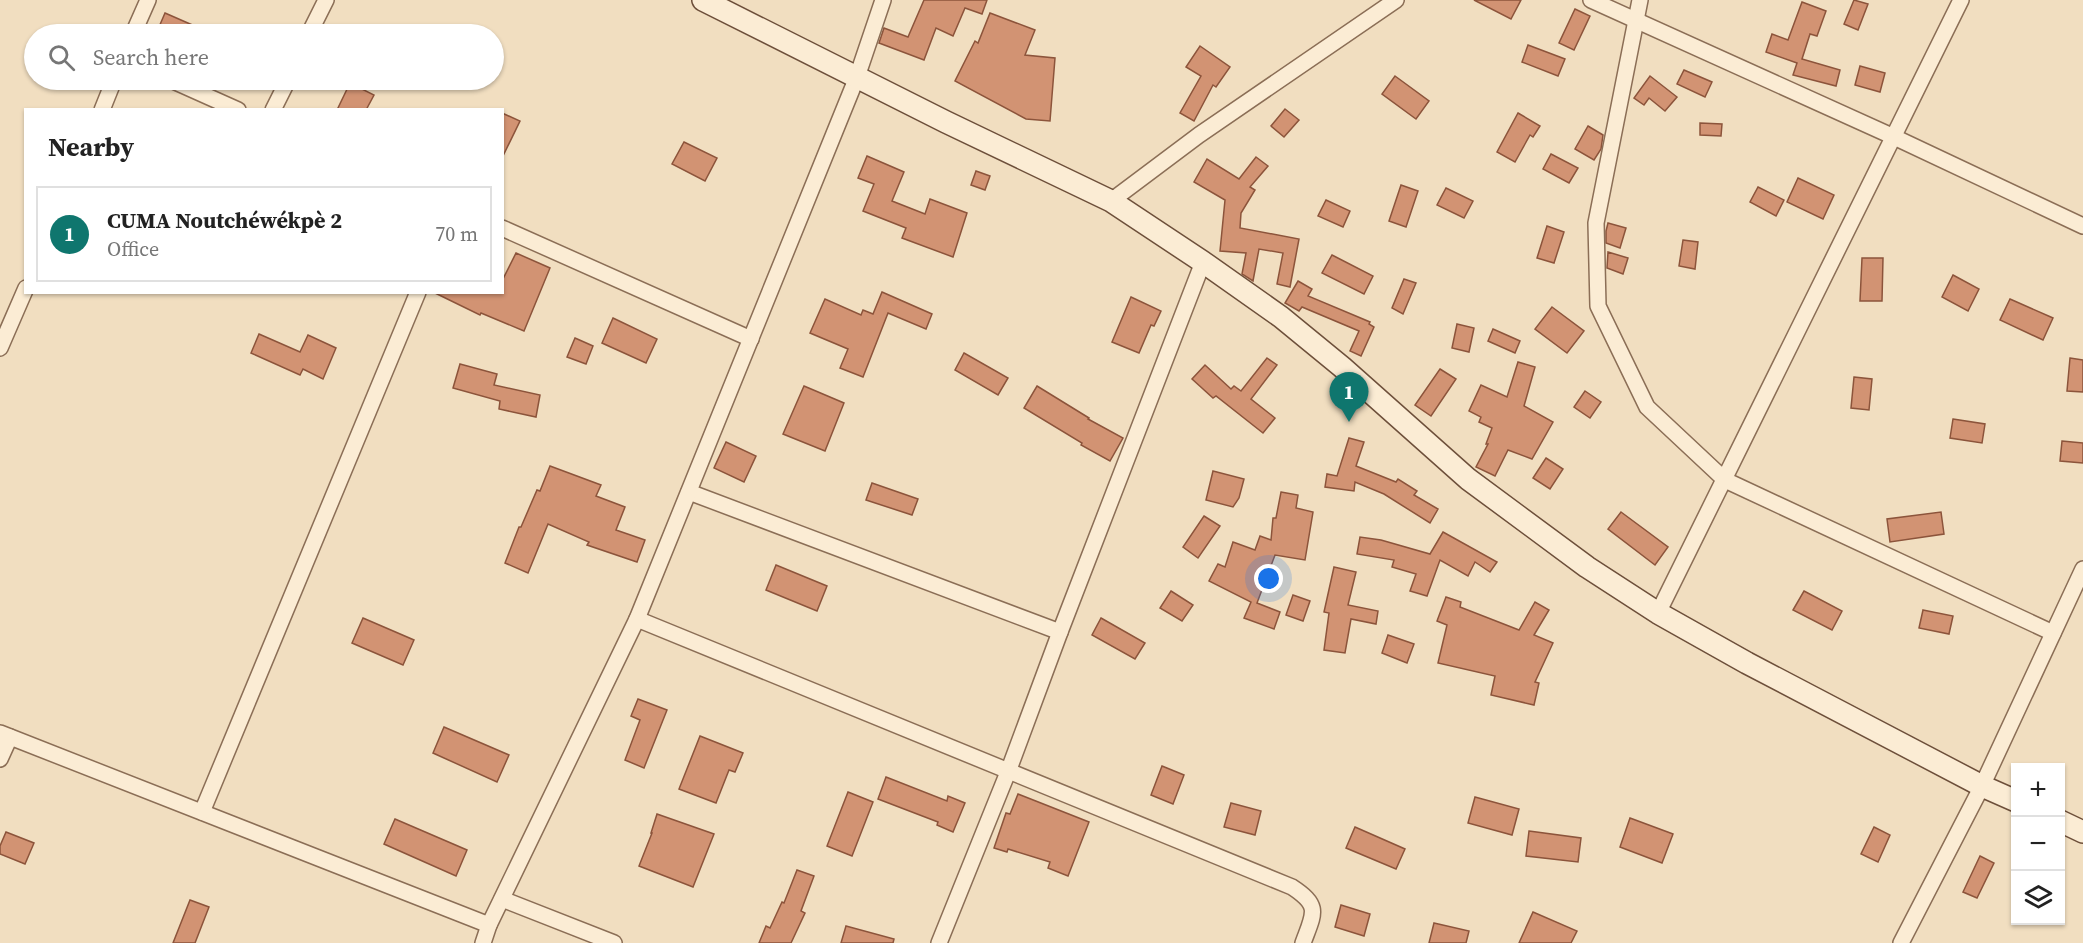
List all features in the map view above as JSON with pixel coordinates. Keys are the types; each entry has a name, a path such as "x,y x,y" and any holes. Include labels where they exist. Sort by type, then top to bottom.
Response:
{"main road":[{"path":"703,0 946,122 1111,201 1281,317 1342,367 1468,479 1587,567 1658,613 1747,663 1982,786 2011,799"},
{"path":"2065,823 2083,832"}],"street":[{"path":"137,24 148,0"},
{"path":"314,24 326,0"},
{"path":"483,943 489,925 637,619 857,77 883,0"},
{"path":"1111,201 1199,135 1396,0"},
{"path":"1591,0 1894,137 2083,226"},
{"path":"1640,0 1596,223 1598,306 1647,406 1725,480 2053,633"},
{"path":"1658,613 1961,0"},
{"path":"103,108 110,90"},
{"path":"193,90 234,108"},
{"path":"274,108 283,90"},
{"path":"504,229 751,339"},
{"path":"939,943 1008,772 1203,262"},
{"path":"0,348 24,293"},
{"path":"202,812 417,294"},
{"path":"689,492 1060,632"},
{"path":"1901,943 1982,786 2083,569"},
{"path":"637,619 1292,887 1308,897 1313,906 1303,943"},
{"path":"0,759 5,735 489,925"},
{"path":"502,900 614,943"}],"building":[{"path":"924,0 987,0 982,14 965,8 953,36 936,28 924,60 879,43 884,28 908,37"},
{"path":"1474,0 1521,0 1511,19"},
{"path":"1854,0 1868,4 1858,30 1844,24"},
{"path":"1802,2 1826,11 1817,36 1810,34 1802,59 1840,70 1836,86 1793,75 1797,63 1766,52 1772,34 1788,40"},
{"path":"1575,9 1590,16 1574,50 1559,43"},
{"path":"165,13 190,24 160,24"},
{"path":"990,13 1035,30 1025,55 1055,58 1050,121 1026,119 955,81 975,41 978,43"},
{"path":"1528,45 1565,59 1558,76 1522,62"},
{"path":"1200,46 1230,67 1216,87 1213,85 1194,121 1180,113 1201,76 1186,67"},
{"path":"1860,66 1885,73 1880,92 1855,85"},
{"path":"1684,70 1712,82 1705,97 1677,84"},
{"path":"1395,76 1429,101 1416,119 1382,94"},
{"path":"1650,76 1677,97 1665,111 1649,98 1644,105 1634,98"},
{"path":"347,90 364,90 374,95 367,108 338,108"},
{"path":"1285,109 1299,120 1284,137 1271,126"},
{"path":"1518,113 1540,126 1533,137 1530,135 1515,162 1497,152"},
{"path":"504,114 520,121 504,154"},
{"path":"1700,123 1722,124 1721,136 1700,135"},
{"path":"1588,126 1603,135 1601,149 1594,160 1575,149"},
{"path":"684,142 717,158 705,181 672,164"},
{"path":"1551,154 1578,168 1569,183 1543,169"},
{"path":"867,156 904,172 892,201 925,214 930,199 967,213 953,257 902,238 906,228 863,211 874,184 858,178"},
{"path":"1256,157 1268,166 1250,187 1255,190 1241,213 1240,228 1299,239 1290,287 1277,284 1283,253 1259,249 1253,281 1242,274 1246,253 1220,251 1225,200 1194,182 1207,159 1239,179"},
{"path":"976,171 990,176 985,190 971,185"},
{"path":"1798,178 1834,195 1823,219 1787,202"},
{"path":"1401,185 1418,191 1406,227 1389,221"},
{"path":"1758,187 1784,200 1776,216 1750,202"},
{"path":"1446,188 1473,201 1464,218 1437,205"},
{"path":"1326,200 1350,211 1343,227 1318,216"},
{"path":"1608,223 1626,228 1620,248 1606,243"},
{"path":"1547,226 1564,232 1554,263 1537,258"},
{"path":"1683,240 1698,242 1695,269 1679,266"},
{"path":"1608,252 1628,258 1623,274 1607,268"},
{"path":"516,253 550,268 524,331 481,313 480,315 437,294 504,294 504,277"},
{"path":"1332,255 1373,276 1364,294 1322,273"},
{"path":"1862,258 1883,258 1882,301 1860,301"},
{"path":"1953,275 1979,289 1968,311 1942,297"},
{"path":"1404,279 1416,283 1403,314 1392,308"},
{"path":"1298,281 1312,289 1308,296 1370,322 1369,324 1374,327 1361,356 1350,351 1359,331 1302,307 1299,311 1285,303"},
{"path":"882,292 932,314 926,329 888,313 863,377 840,368 848,349 810,333 825,299 861,315 863,310 873,314"},
{"path":"1131,297 1161,311 1154,326 1151,325 1139,353 1112,342"},
{"path":"2010,299 2053,318 2043,340 2000,320"},
{"path":"1552,307 1584,331 1567,353 1535,329"},
{"path":"613,318 657,339 646,363 602,343"},
{"path":"1457,324 1474,328 1469,352 1452,348"},
{"path":"1493,329 1520,341 1515,353 1488,341"},
{"path":"259,334 300,352 308,335 336,348 323,379 303,369 300,375 251,353"},
{"path":"575,338 593,346 586,364 567,357"},
{"path":"964,353 1008,378 998,395 955,370"},
{"path":"1267,358 1277,365 1251,399 1275,418 1263,433 1216,396 1213,398 1192,379 1205,365 1231,389 1234,386 1241,391"},
{"path":"2070,358 2083,360 2083,392 2067,391"},
{"path":"1518,362 1535,367 1524,406 1553,422 1532,459 1508,450 1495,476 1476,467 1488,444 1486,444 1492,428 1479,422 1481,417 1469,411 1481,385 1507,397"},
{"path":"460,364 497,374 494,385 540,395 536,417 499,409 500,401 453,388"},
{"path":"1440,369 1456,379 1431,416 1415,405"},
{"path":"1854,377 1872,379 1869,410 1851,408"},
{"path":"804,386 844,403 825,451 783,434"},
{"path":"1037,386 1088,419 1123,438 1110,461 1024,408"},
{"path":"1585,391 1601,402 1590,418 1574,407"},
{"path":"1953,419 1985,424 1982,443 1950,438"},
{"path":"1349,438 1364,442 1356,466 1396,482 1398,479 1417,491 1414,495 1438,509 1430,523 1384,494 1355,482 1354,491 1325,487 1327,474 1337,476"},
{"path":"2062,441 2083,443 2083,463 2060,461"},
{"path":"726,442 756,456 744,482 714,468"},
{"path":"1546,458 1563,469 1550,489 1533,478"},
{"path":"550,466 601,485 596,496 625,507 616,530 645,540 637,562 587,545 589,542 548,524 528,573 505,563 519,527 537,490 540,491"},
{"path":"1213,471 1244,479 1239,498 1233,507 1206,500"},
{"path":"872,483 918,499 912,515 866,500"},
{"path":"1281,492 1298,495 1296,508 1313,512 1305,560 1275,555 1257,603 1280,612 1274,629 1244,618 1251,602 1209,581 1218,564 1225,567 1233,542 1255,550 1260,536 1271,540 1273,518 1276,518"},
{"path":"1621,512 1668,547 1655,565 1608,529"},
{"path":"1941,512 1944,534 1890,542 1887,519"},
{"path":"1204,516 1220,526 1198,558 1183,547"},
{"path":"1443,532 1497,562 1490,572 1475,562 1468,576 1440,560 1427,596 1410,591 1416,574 1392,567 1394,560 1357,554 1360,537 1381,540 1430,554"},
{"path":"776,565 827,586 817,611 766,590"},
{"path":"1334,567 1356,572 1348,605 1378,611 1376,624 1351,619 1345,653 1324,650 1329,613 1324,612"},
{"path":"1171,591 1193,605 1182,621 1160,608"},
{"path":"1804,591 1842,611 1832,630 1793,610"},
{"path":"1293,595 1310,601 1303,621 1286,615"},
{"path":"1446,597 1461,602 1460,607 1519,630 1535,602 1549,610 1534,635 1553,643 1535,682 1539,683 1534,705 1491,695 1495,676 1438,663 1447,625 1437,621"},
{"path":"1923,610 1953,616 1949,634 1919,628"},
{"path":"363,618 414,640 403,665 352,643"},
{"path":"1101,618 1145,643 1135,659 1092,635"},
{"path":"1388,635 1414,644 1407,663 1382,653"},
{"path":"638,699 667,710 644,768 625,760 640,720 631,716"},
{"path":"444,727 509,755 497,782 433,753"},
{"path":"700,736 743,753 735,772 729,770 716,803 679,789"},
{"path":"1162,766 1184,775 1173,804 1151,795"},
{"path":"886,777 947,801 948,796 965,803 953,832 937,825 938,822 878,799"},
{"path":"848,792 873,802 852,856 827,846"},
{"path":"1018,794 1089,822 1068,876 1048,868 1050,862 1008,849 1007,852 994,848 1006,813 1010,814"},
{"path":"1475,797 1519,809 1512,835 1468,823"},
{"path":"1231,803 1261,811 1255,835 1224,827"},
{"path":"657,814 714,834 693,887 639,866"},
{"path":"1630,818 1673,834 1662,863 1620,847"},
{"path":"395,819 467,850 456,876 384,844"},
{"path":"1355,827 1405,849 1396,869 1346,848"},
{"path":"1874,827 1890,835 1878,862 1861,854"},
{"path":"1529,831 1581,838 1578,862 1526,856"},
{"path":"6,832 34,843 25,864 0,854 0,846"},
{"path":"1980,856 1994,863 1977,898 1963,892"},
{"path":"797,870 814,876 801,911 805,913 791,943 759,943 766,926 770,928 782,902 784,903"},
{"path":"190,900 209,907 195,943 173,943"},
{"path":"1341,905 1370,914 1364,936 1335,927"},
{"path":"1533,912 1577,931 1571,943 1519,943"},
{"path":"1434,923 1469,931 1466,943 1429,943"},
{"path":"846,926 894,939 893,943 841,943"}],"place":[{"name":"CUMA Noutchéwékpè 2","path":"1349,422"}]}
